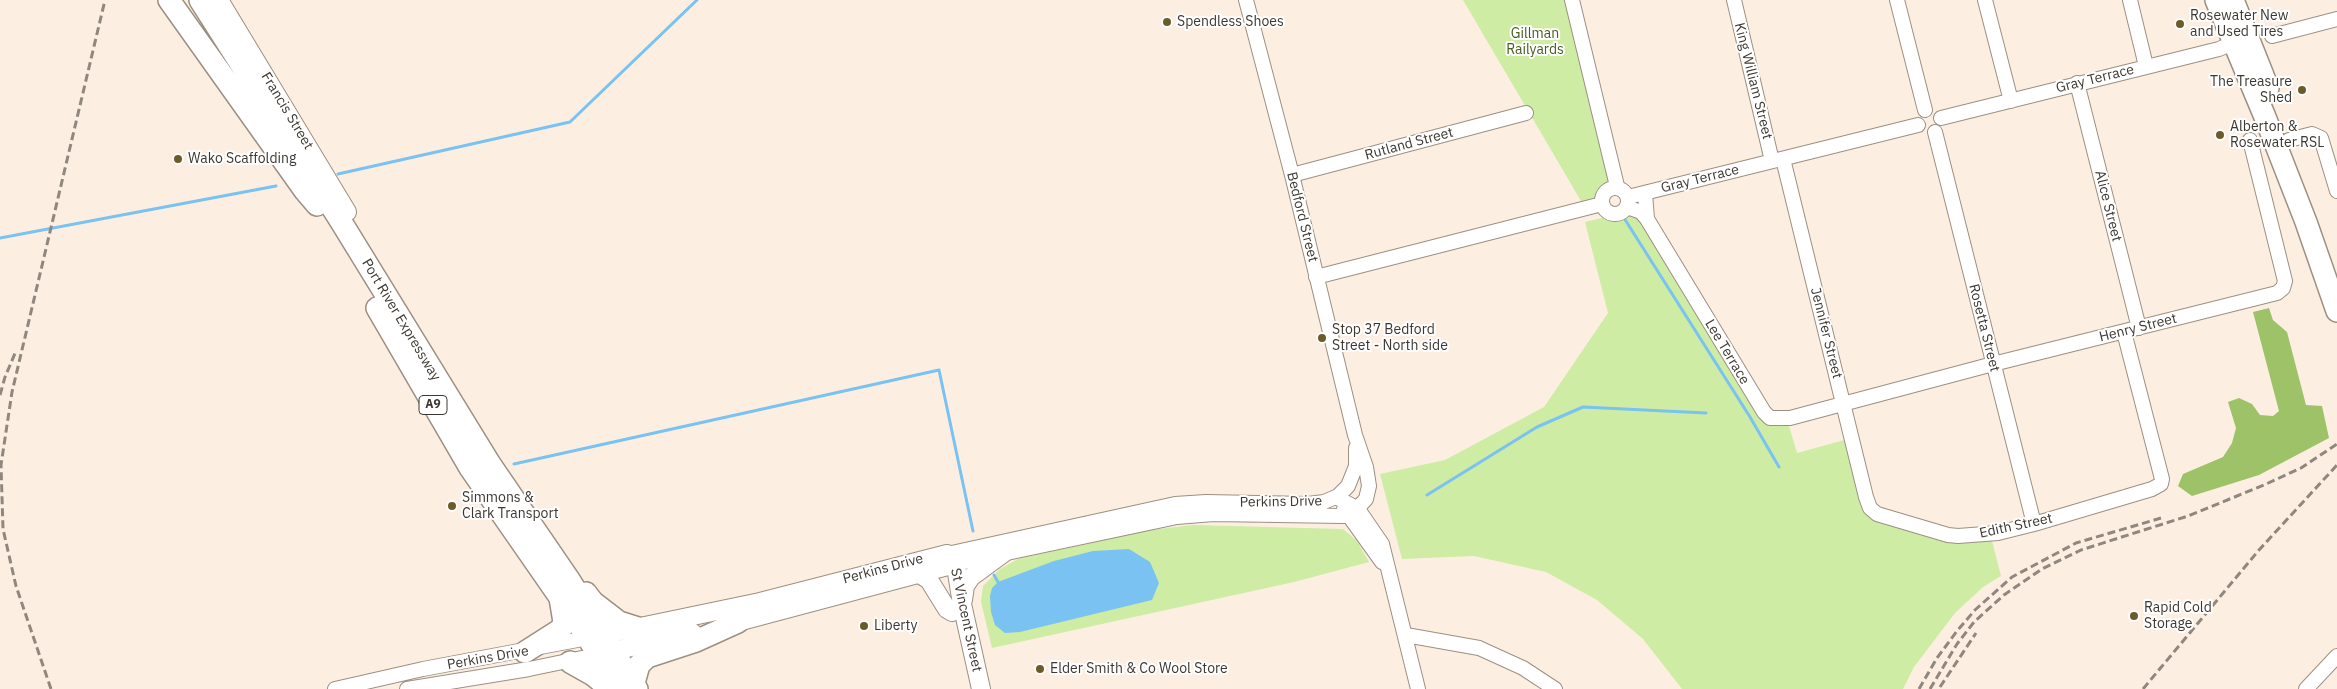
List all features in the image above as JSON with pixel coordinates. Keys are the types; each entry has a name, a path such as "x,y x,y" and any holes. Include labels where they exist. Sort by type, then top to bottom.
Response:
{"highway":[{"path":"169,0 305,191 317,205"},
{"name":"Port River Expressway","path":"186,0 208,9 490,464 538,535 601,645 630,687"},
{"path":"2216,0 2240,41 2289,140 2337,268"},
{"path":"2233,0 2240,41 2337,311"},
{"name":"Port River Expressway","path":"208,9 317,205 451,438 490,498 560,598 601,645"},
{"path":"353,224 403,311 417,347"},
{"path":"538,535 552,545 593,602 619,622 638,628"},
{"path":"523,652 561,629 564,622 560,598"},
{"path":"630,687 639,665 647,657 696,641 738,622"},
{"path":"570,662 593,675 610,689"}],"main road":[{"name":"Francis Street","path":"208,9 233,19 353,224"},
{"path":"918,573 929,580 947,609 957,608 965,586 971,577 1005,552"},
{"name":"Perkins Drive","path":"601,645 738,622 918,573 948,562"},
{"name":"Perkins Drive","path":"601,645 638,628 948,562"},
{"name":"St Vincent Street","path":"948,562 970,689"},
{"name":"St Vincent Street","path":"957,608 981,689"}],"street":[{"name":"Bedford Street","path":"1246,0 1292,175 1355,435"},
{"path":"1572,0 1617,186 1625,191 1628,202 1622,212 1616,214 1606,210 1602,204 1603,194 1617,186"},
{"name":"King William Street","path":"1734,0 1778,160"},
{"path":"1897,0 1925,110"},
{"path":"1985,0 2010,101"},
{"path":"2130,0 2146,66"},
{"path":"2272,36 2337,19"},
{"name":"Gray Terrace","path":"1941,118 2219,49 2240,41"},
{"name":"Alice Street","path":"2078,84 2139,328"},
{"path":"1925,110 1937,111 1941,118 1941,126 1935,132 1926,133 1918,125 1919,116 1925,110"},
{"name":"Rutland Street","path":"1292,175 1526,113"},
{"name":"Gray Terrace","path":"1628,202 1645,193 1918,125"},
{"name":"Rosetta Street","path":"1935,132 2034,524"},
{"path":"2289,140 2312,134 2321,138 2337,191"},
{"name":"Henry Street","path":"1844,404 1993,364 2277,293 2283,288 2285,281 2250,140"},
{"name":"Jennifer Street","path":"1778,160 1870,508"},
{"name":"Lee Terrace","path":"1645,193 1647,219"},
{"name":"Lee Terrace","path":"1628,202 1647,219 1764,412 1770,418 1790,418 1844,404"},
{"path":"1316,277 1602,204"},
{"name":"Edith Street","path":"1870,508 1877,514 1948,535 1958,536 1998,532 2034,524 2152,489 2161,484 2162,479 2124,332"},
{"path":"1353,512 1366,499 1369,486 1365,462 1355,435"},
{"name":"Perkins Drive","path":"948,562 1175,504 1206,502 1313,504 1336,497 1348,486 1355,470 1355,435"},
{"path":"1336,497 1353,512 1382,544 1418,689"},
{"name":"Perkins Drive","path":"948,562 1177,516 1213,514 1325,517 1353,512"},
{"path":"1406,635 1478,648 1506,659 1555,689"},
{"name":"Perkins Drive","path":"335,689 424,669 523,652 601,645"},
{"name":"Perkins Drive","path":"407,689 570,662 601,645"},
{"path":"2306,689 2337,656"}],"green space":[{"name":"Gillman Railyards","path":"1463,0 1565,0 1616,183 1598,200 1581,201"},
{"path":"1635,210 1769,426 1789,426 1797,453 1848,439 1865,512 1991,537 2001,576 1983,587 1955,613 1914,667 1903,689 1682,689 1643,639 1597,600 1546,572 1474,556 1402,559 1380,474 1445,460 1544,407 1608,313 1585,222"},
{"path":"2269,308 2273,320 2287,332 2306,405 2322,406 2329,438 2259,475 2192,496 2178,486 2183,474 2223,457 2232,443 2236,428 2228,402 2239,398 2252,404 2260,415 2273,416 2279,411 2253,312"},
{"path":"1193,525 1343,529 1357,541 1369,562 1294,582 992,648 981,602 983,586 1000,569 1018,559 1150,530"}],"water":[{"path":"1129,549 1150,562 1159,583 1152,600 1020,632 1005,633 995,625 991,612 990,596 992,588 998,582 1054,561 1093,551"}],"waterway":[{"path":"338,174 570,122 697,0"},
{"path":"0,238 276,186"},
{"path":"1624,218 1750,417 1779,467"},
{"path":"514,464 939,370 973,531"},
{"path":"1427,495 1537,427 1583,407 1706,413"},
{"path":"994,575 998,582"}],"railway":[{"path":"51,689 16,586 3,529 1,465 12,392 105,0"},
{"path":"0,395 16,351"},
{"path":"1930,689 1957,644 1974,622 2004,595 2042,569 2081,550 2188,516 2264,485 2301,468 2337,444"},
{"path":"2143,689 2259,550 2337,465"},
{"path":"1919,689 1937,658 1957,631 1975,610 2012,577 2076,543 2161,518"},
{"path":"1940,687 1976,633"}],"place":[{"name":"Spendless Shoes","path":"1167,22"},
{"name":"Rosewater New and Used Tires","path":"2180,24"},
{"name":"The Treasure Shed","path":"2302,90"},
{"name":"Alberton & Rosewater RSL","path":"2220,135"},
{"name":"Wako Scaffolding","path":"178,159"},
{"name":"Stop 37 Bedford Street - North side","path":"1322,338"},
{"name":"Simmons & Clark Transport","path":"452,506"},
{"name":"Rapid Cold Storage","path":"2134,616"},
{"name":"Liberty","path":"864,626"},
{"name":"Elder Smith & Co Wool Store","path":"1040,669"}]}
